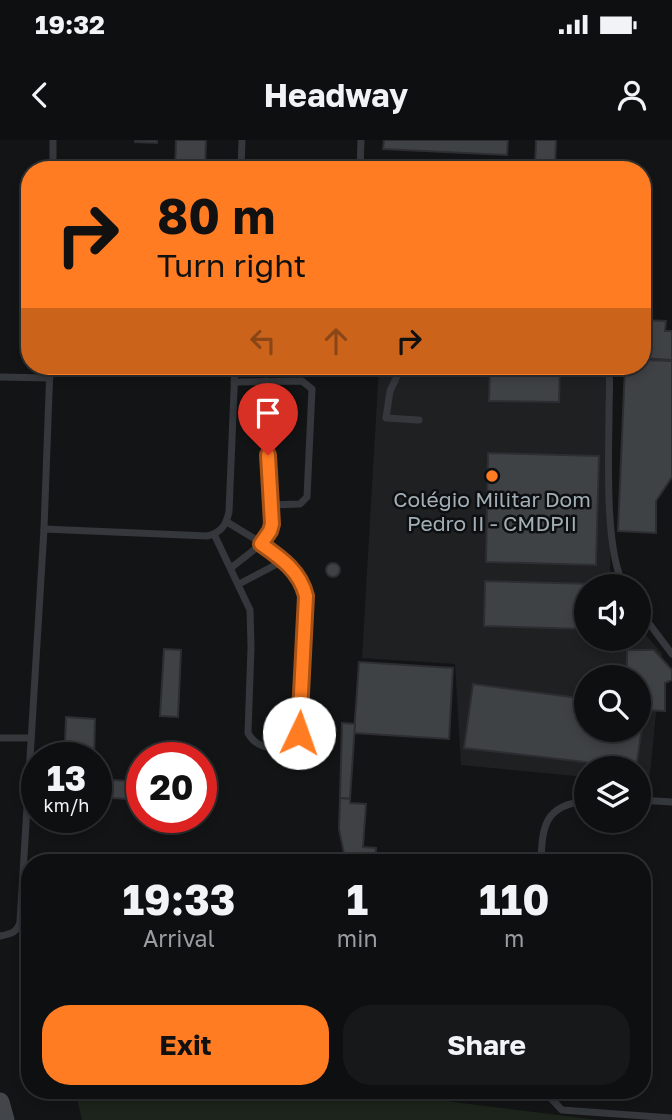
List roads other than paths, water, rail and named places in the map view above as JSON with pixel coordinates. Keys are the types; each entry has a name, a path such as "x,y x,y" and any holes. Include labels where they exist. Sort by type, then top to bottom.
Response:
{"street":[{"path":"0,1102 5,1120"}],"lane":[{"path":"53,140 53,161"},
{"path":"241,161 242,140"},
{"path":"360,161 361,140"},
{"path":"44,529 207,536 214,534 227,522 229,512 234,375"},
{"path":"398,375 390,391 386,418 419,420"},
{"path":"608,375 609,484 613,547 618,574"},
{"path":"0,377 50,378 44,529 24,854"},
{"path":"234,382 302,381 312,389 307,497 300,504 270,505"},
{"path":"231,568 261,544 272,524 266,382"},
{"path":"214,534 250,610 248,733 256,744 288,748 299,733 306,596 300,578 283,561 227,522"},
{"path":"239,584 283,561"},
{"path":"651,626 672,654"},
{"path":"0,738 31,738"},
{"path":"651,801 672,802"},
{"path":"541,854 542,832 549,816 574,803"},
{"path":"0,936 14,933 18,929 21,905"},
{"path":"552,1099 562,1110 672,1118"}],"place":[{"name":"Colégio Militar Dom Pedro II - CMDPII","path":"492,476"}]}
